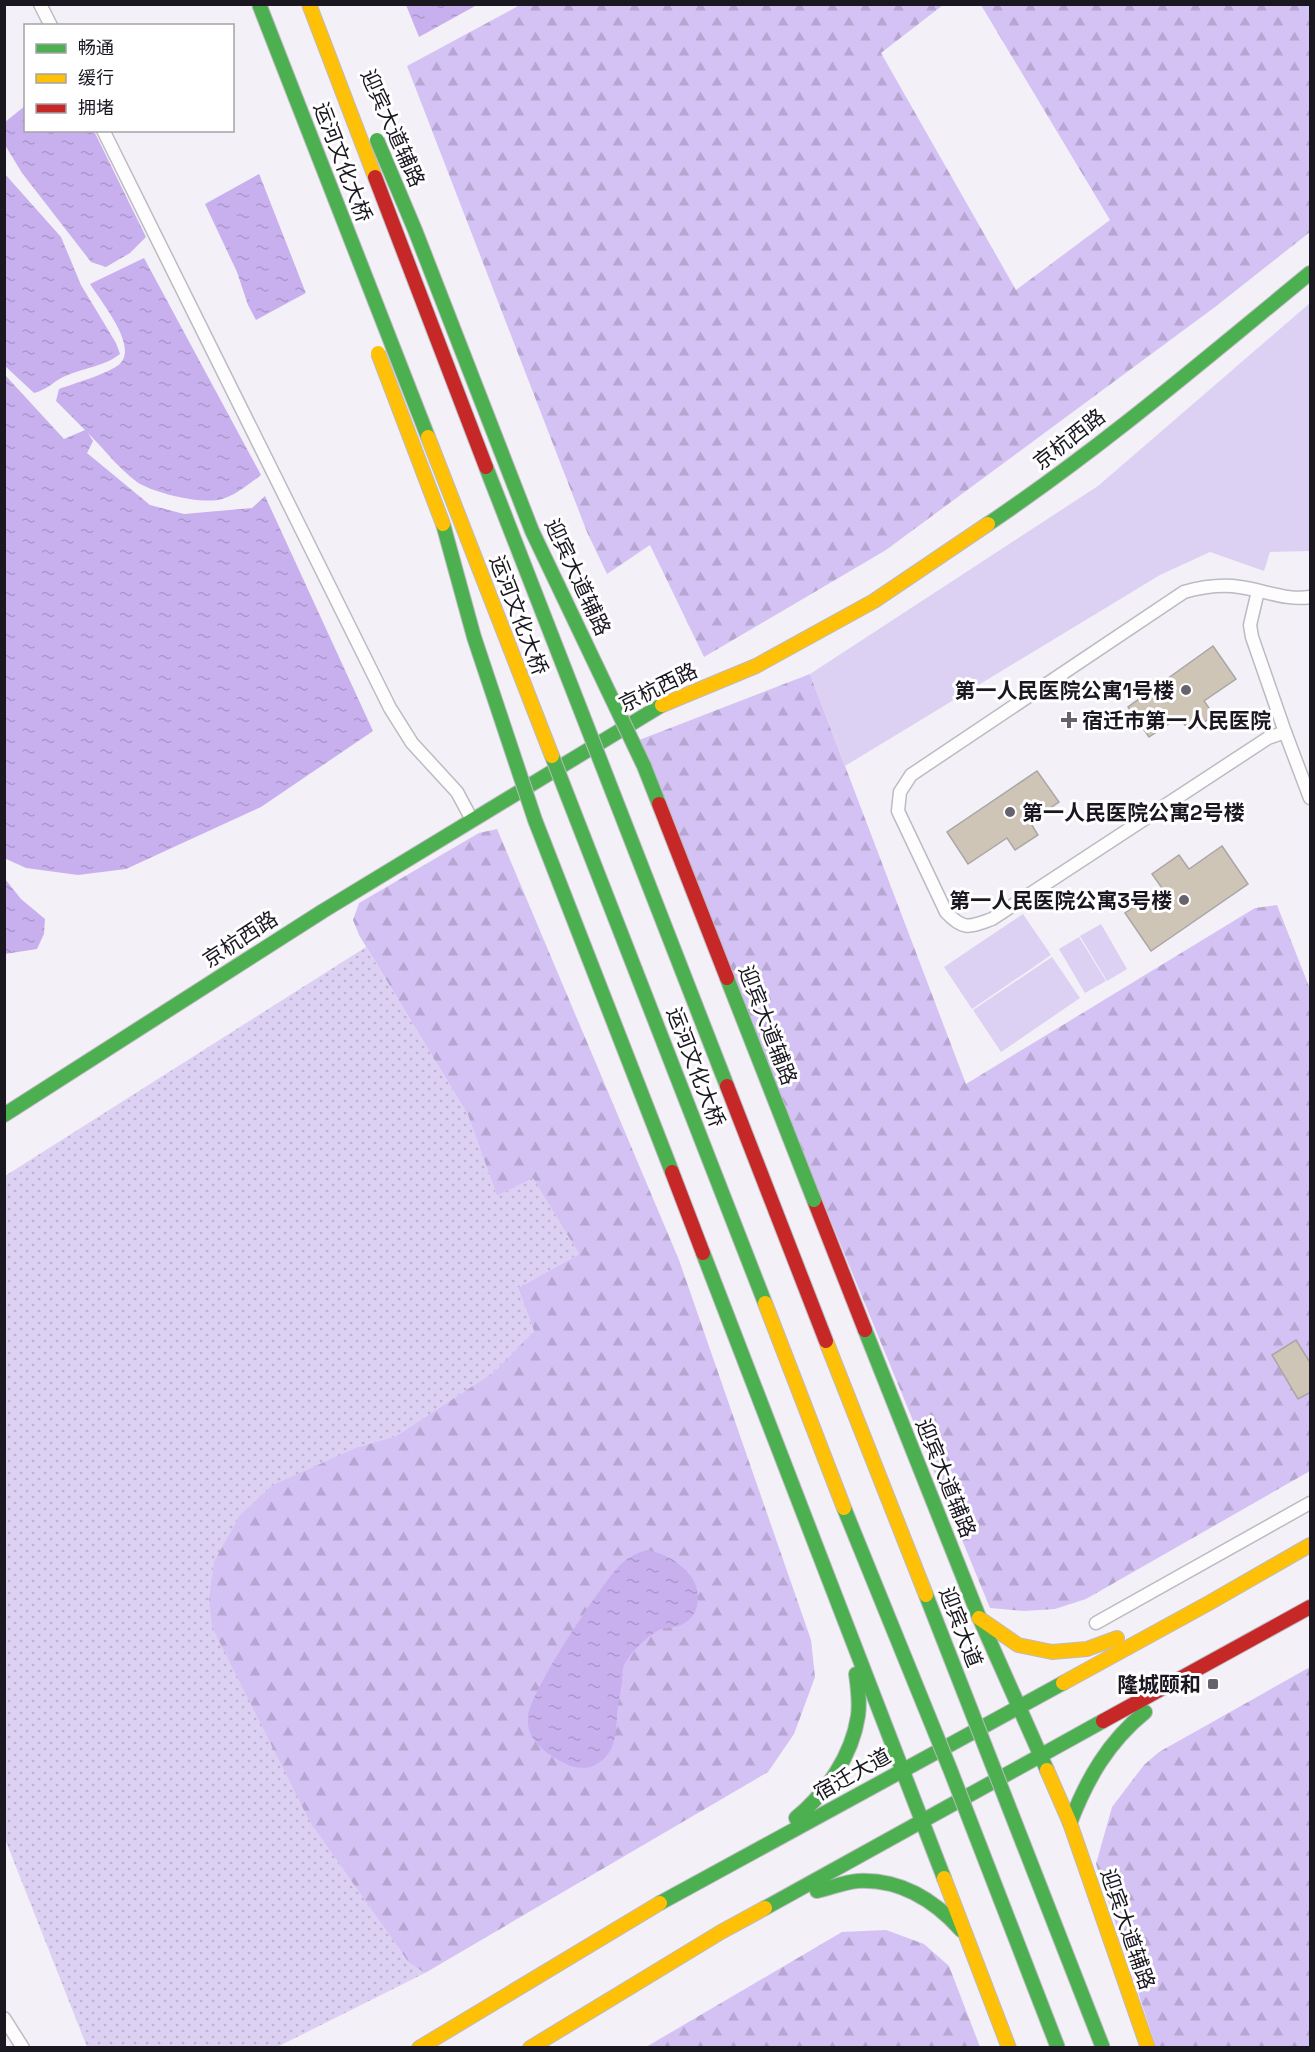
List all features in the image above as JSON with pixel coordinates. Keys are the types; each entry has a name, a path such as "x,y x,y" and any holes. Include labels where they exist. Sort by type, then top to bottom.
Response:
{"main road":[{"name":"运河文化大桥","path":"259,4 824,1458 945,1758 1058,2048"},
{"name":"运河文化大桥","path":"309,4 582,716 780,1221"},
{"name":"迎宾大道辅路","path":"320,32 353,84 416,230 532,531 644,766 979,1617 1070,1823 1148,2048"},
{"path":"280,58 308,159 338,244"},
{"name":"京杭西路","path":"4,1115 323,911 661,705 756,666 874,601 1038,490 1311,273"},
{"path":"373,340 444,527 474,637 535,820 1009,2048"},
{"name":"迎宾大道","path":"780,1221 1103,2048"},
{"name":"宿迁大道","path":"419,2048 671,1897 1311,1545"},
{"path":"979,1617 1018,1645 1052,1652 1087,1649 1209,1603"},
{"path":"530,2048 721,1932 1311,1607"},
{"path":"747,1855 806,1811 828,1784 847,1752 858,1718 853,1642"},
{"path":"1070,1823 1082,1791 1106,1750 1131,1722 1235,1649"},
{"path":"759,1911 856,1881 885,1882 910,1890 931,1902 946,1913 966,1937"}],"lane":[{"path":"40,4 50,24"},
{"path":"104,132 390,708 412,742 457,792 471,819"},
{"path":"1285,732 1268,738 992,919 971,926 957,924 946,912 898,811 900,792 911,776 1184,592 1206,586 1239,587 1299,599 1311,597"},
{"path":"1258,591 1250,625 1252,637 1311,798"},
{"path":"1096,1623 1311,1503"},
{"path":"4,2018 23,2048"}],"shaded area":[{"path":"1310,303 1310,551 1270,552 1264,571 1210,552 1160,575 845,766 810,674 1098,486"},
{"path":"1023,914 1051,955 972,1009 944,967"},
{"path":"1101,924 1127,969 1107,981 1080,936"},
{"path":"1079,937 1106,981 1085,993 1059,949"},
{"path":"366,947 468,1115 497,1196 533,1177 579,1254 518,1288 534,1331 494,1372 396,1436 358,1447 310,1821 409,1963 425,1973 277,2047 87,2047 5,1839 5,1176"},
{"path":"1052,957 1080,998 1001,1052 973,1010"}],"green space":[{"path":"520,5 943,5 881,53 1016,290 1110,220 981,5 1310,5 1310,232 1215,307 886,550 704,657 650,545 607,574 587,532 407,66"},
{"path":"810,674 966,1084 1255,908 1277,905 1310,989 1310,1471 1086,1599 1055,1609 1024,1611 990,1608 634,742"},
{"path":"497,829 679,1260 811,1640 815,1677 794,1734 768,1772 425,1973 409,1963 310,1822 212,1627 209,1599 214,1562 240,1515 273,1485 358,1447 396,1436 494,1372 534,1331 518,1288 579,1254 533,1178 497,1196 468,1115 359,935 353,920 359,903 479,833"},
{"path":"1310,1667 1310,2047 1156,2047 1096,1864 1112,1807 1144,1765 1159,1752"},
{"path":"886,1930 924,1944 949,1966 980,2047 646,2047 842,1932"}],"water":[{"path":"406,5 477,5 419,37"},
{"path":"24,107 24,132 94,132 146,237 130,253 106,267 91,262 22,173 5,145 5,122"},
{"path":"342,128 315,288 256,320 248,305 237,272 205,204"},
{"path":"4,173 61,237 81,285 116,343 120,354 107,362 63,377 34,393 5,366"},
{"path":"144,258 261,475 237,492 222,499 191,499 154,490 137,482 88,433 93,441 87,453 150,505 184,514 252,508 265,496 373,731 261,807 126,869 78,875 26,868 4,858 5,375 64,439 85,430 56,401 59,389 97,376 117,366 123,359 125,349 117,326 90,284"},
{"path":"5,879 21,899 45,919 44,934 37,949 5,954"},
{"path":"647,1550 672,1559 688,1572 697,1591 695,1611 692,1617 681,1625 654,1633 631,1655 623,1669 615,1737 607,1756 591,1767 571,1766 550,1755 533,1739 528,1724 532,1703 553,1662 610,1576 626,1560"}],"pier":[{"path":"232,4 303,4 328,53 235,112 234,24 220,24 216,15"},
{"path":"340,125 345,127 386,261 307,296 258,171"}],"building":[{"name":"第一人民医院公寓1号楼","path":"1213,646 1236,679 1204,701 1214,715 1190,732 1179,717 1149,737 1128,707"},
{"name":"第一人民医院公寓2号楼","path":"1037,771 1059,802 1030,822 1038,835 1015,850 1007,838 968,864 947,832"},
{"name":"第一人民医院公寓3号楼","path":"1222,846 1248,884 1151,951 1125,913 1162,888 1152,874 1179,855 1189,869"},
{"path":"1296,1340 1311,1364 1311,1392 1298,1399 1272,1355"}],"traffic: fast":[{"path":"259,4 428,437"},
{"path":"377,140 415,230 532,531 644,766 659,804"},
{"path":"988,524 1112,434 1310,273"},
{"path":"486,467 727,1086"},
{"path":"443,524 474,637 535,820 672,1172"},
{"path":"4,1115 323,911 662,705"},
{"path":"552,756 765,1303"},
{"path":"727,978 814,1200"},
{"path":"703,1253 944,1878"},
{"path":"865,1330 979,1617 1047,1770"},
{"path":"844,1508 950,1769 1058,2048"},
{"path":"926,1595 1103,2048"},
{"path":"796,1818 818,1797 836,1773 850,1745 859,1711 856,1674"},
{"path":"660,1903 1063,1683"},
{"path":"1070,1823 1091,1776 1100,1762 1120,1736 1145,1712"},
{"path":"765,1908 1103,1721"},
{"path":"817,1891 858,1881 888,1884 928,1901 961,1930"}],"traffic: slow":[{"path":"309,4 375,177"},
{"path":"378,353 443,524"},
{"path":"428,437 552,756"},
{"path":"662,705 756,666 874,601 988,524"},
{"path":"765,1303 844,1508"},
{"path":"826,1341 926,1595"},
{"path":"1063,1683 1310,1545"},
{"path":"979,1618 1018,1645 1052,1652 1087,1649 1117,1638"},
{"path":"1047,1770 1070,1823 1148,2048"},
{"path":"944,1878 1009,2048"},
{"path":"419,2048 660,1903"},
{"path":"530,2048 721,1932 765,1908"}],"traffic: jam":[{"path":"375,177 486,467"},
{"path":"659,804 727,978"},
{"path":"727,1086 826,1341"},
{"path":"672,1172 703,1253"},
{"path":"814,1200 865,1330"},
{"path":"1103,1721 1310,1607"}],"place":[{"name":"第一人民医院公寓1号楼","path":"1186,690"},
{"name":"宿迁市第一人民医院","path":"1069,720"},
{"name":"第一人民医院公寓2号楼","path":"1010,812"},
{"name":"第一人民医院公寓3号楼","path":"1184,900"},
{"name":"隆城颐和","path":"1213,1684"}]}
